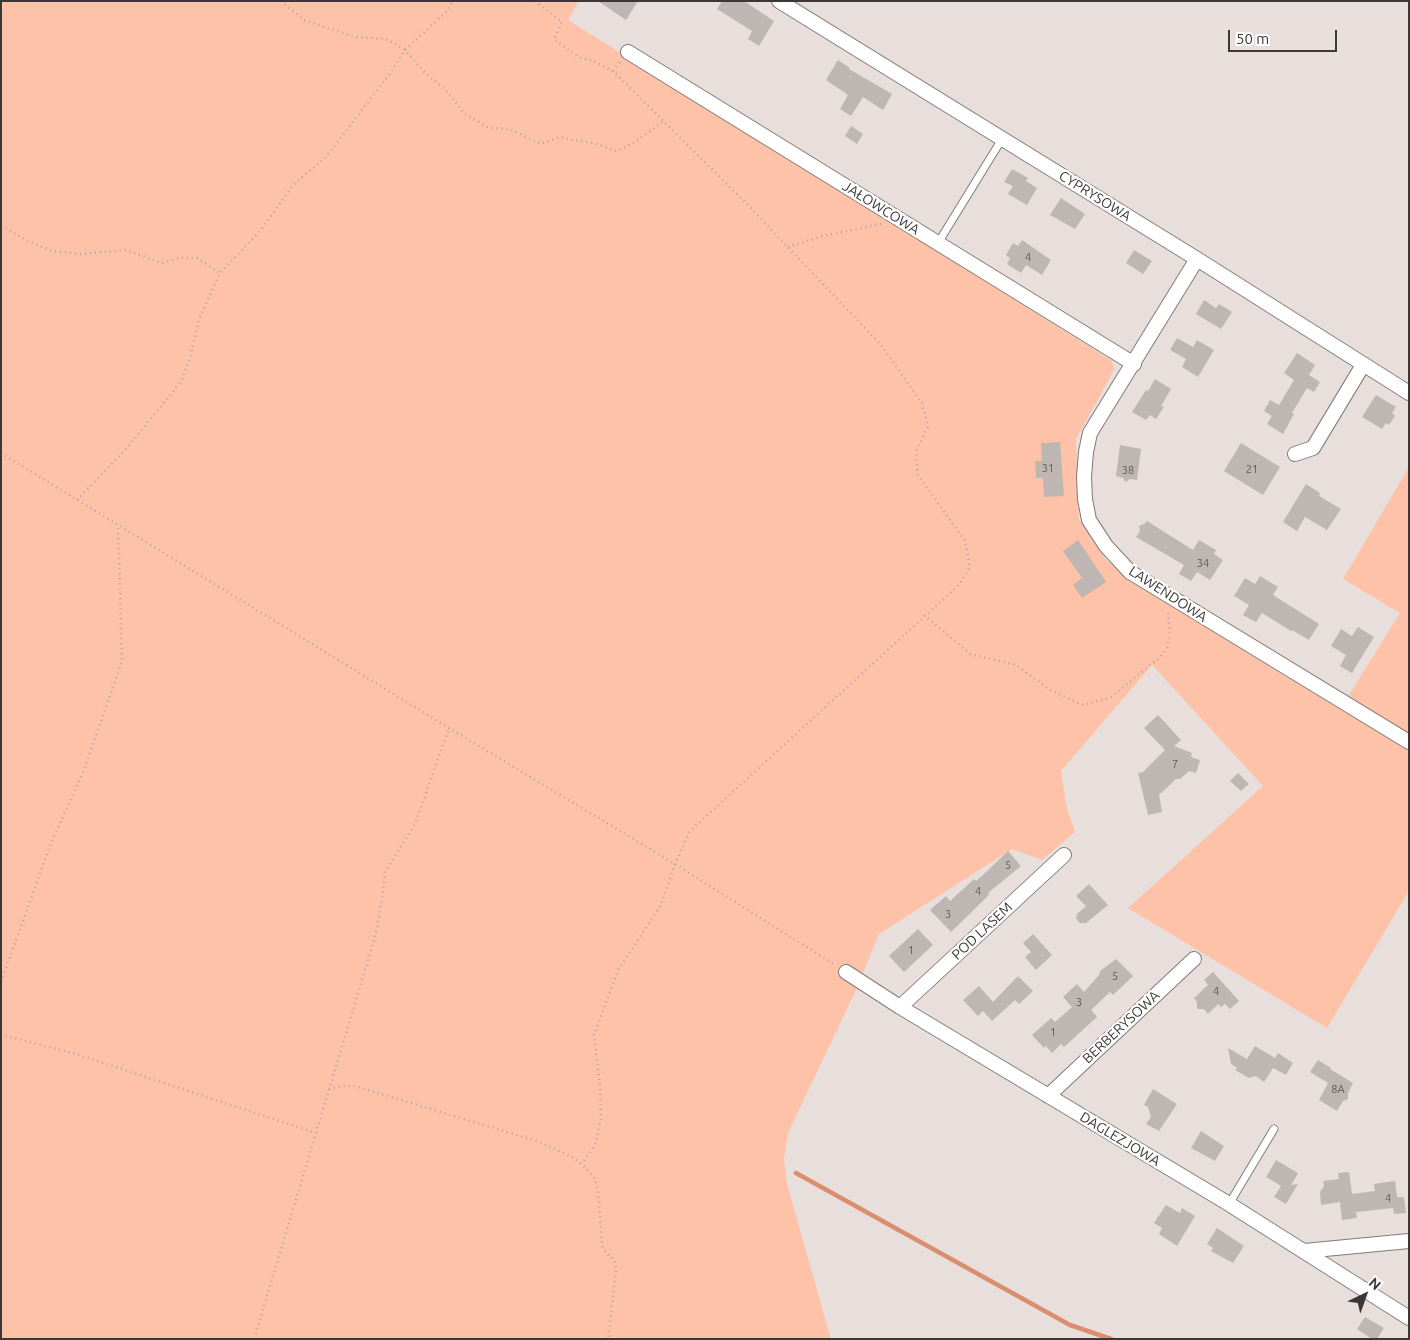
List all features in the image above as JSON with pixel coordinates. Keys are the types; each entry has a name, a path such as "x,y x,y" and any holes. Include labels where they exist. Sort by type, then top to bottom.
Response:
{"street":[{"name":"CYPRYSOWA","path":"779,1 1197,259 1409,393"},
{"name":"JAŁOWCOWA","path":"628,52 1134,364"},
{"name":"LAWENDOWA","path":"1197,259 1134,364 1090,432 1084,476 1085,499 1089,520 1106,546 1130,572 1409,742"},
{"path":"1295,454 1313,448 1364,365"},
{"name":"POD LASEM","path":"900,1007 1064,854"},
{"name":"BERBERYSOWA","path":"1048,1096 1194,959"},
{"name":"DAGLEZJOWA","path":"846,972 900,1007 1229,1204 1409,1318"},
{"path":"1304,1251 1409,1240"}],"lane":[{"path":"938,243 1002,139"},
{"path":"1229,1204 1274,1129"}],"path":[{"path":"281,1 304,20 356,37 386,39 406,50 426,74 444,88 465,114 489,128 510,129 541,144 560,137 594,143 617,151 635,142 664,121"},
{"path":"76,500 126,449 181,382 190,358 199,319 220,273 261,230 293,186 326,157 406,50 446,11 453,1"},
{"path":"535,1 562,22 554,39 578,57 591,60 613,71 788,247 881,344 922,403 928,426 916,452 918,475 965,541 970,567 960,584 690,831 675,864 661,905 618,970 594,1034 600,1086 601,1118 596,1145 582,1164"},
{"path":"788,247 823,236 900,220"},
{"path":"1,226 28,241 52,251 80,254 126,250 162,263 180,258 197,258 220,273"},
{"path":"1,453 449,728 675,864 846,972"},
{"path":"1,982 51,843 84,770 122,660 118,524"},
{"path":"924,615 970,654 1016,665 1050,690 1083,705 1110,698 1160,657 1167,649 1170,632 1168,607 1172,598"},
{"path":"254,1339 375,937 385,872 415,824 449,728"},
{"path":"1,1034 76,1054 316,1133"},
{"path":"329,1089 341,1086 355,1086 540,1142 570,1156 582,1164 595,1179 598,1191 602,1246 607,1254 615,1260 616,1265 608,1339"}],"shaded area":[{"path":"1,1 579,1 568,20 1112,361 1114,369 1076,439 1079,519 1106,560 1143,589 1340,709 1400,613 1343,579 1409,467 1409,891 1327,1028 1128,908 1263,786 1152,665 1061,771 1067,809 1075,832 1042,860 1012,849 879,934 856,990 788,1133 784,1159 787,1184 831,1339 1,1339"}],"building":[{"path":"598,1 638,1 626,20"},
{"path":"722,1 744,1 774,21 759,46 748,39 752,31 717,9"},
{"path":"838,60 849,69 892,94 883,110 863,97 851,116 840,109 848,95 826,80"},
{"path":"851,126 863,134 857,144 845,136"},
{"path":"1012,169 1028,178 1026,181 1037,188 1027,205 1008,194 1013,186 1004,182"},
{"path":"1061,198 1085,214 1075,229 1050,215"},
{"path":"1022,240 1051,260 1042,275 1026,265 1021,273 1007,264 1010,258 1006,255 1013,243 1018,246"},
{"path":"1134,250 1152,261 1143,274 1126,263"},
{"path":"1204,300 1216,308 1219,304 1232,312 1221,329 1196,314"},
{"path":"1177,338 1193,347 1197,340 1214,350 1198,377 1182,367 1186,359 1170,350"},
{"path":"1297,353 1315,365 1309,375 1320,382 1314,392 1307,388 1292,413 1294,414 1283,434 1267,424 1272,416 1264,411 1270,400 1279,405 1294,380 1284,373"},
{"path":"1155,379 1171,389 1161,406 1164,407 1156,419 1150,415 1146,420 1132,412"},
{"path":"1376,395 1396,407 1392,413 1395,416 1389,425 1386,423 1382,429 1362,417"},
{"path":"1060,442 1064,496 1044,497 1043,478 1036,478 1035,461 1042,461 1041,443"},
{"path":"1241,443 1280,467 1263,495 1224,471"},
{"path":"1120,445 1141,449 1137,480 1130,479 1126,482 1123,478 1116,476"},
{"path":"1306,484 1320,493 1319,496 1341,509 1327,530 1305,517 1297,531 1283,522"},
{"path":"1147,521 1193,550 1199,540 1216,550 1214,554 1223,560 1210,580 1197,572 1191,581 1179,574 1184,565 1136,537 1140,531 1139,526"},
{"path":"1078,540 1106,582 1082,598 1073,585 1082,578 1063,551"},
{"path":"1260,576 1278,587 1273,595 1319,624 1309,640 1262,613 1256,622 1243,615 1249,605 1234,596 1245,578 1255,584"},
{"path":"1358,627 1374,637 1352,673 1340,666 1346,655 1331,646 1341,629 1352,636"},
{"path":"1158,715 1181,740 1174,746 1192,753 1191,757 1200,760 1196,773 1189,771 1180,779 1176,779 1159,795 1162,812 1148,815 1138,773 1143,772 1165,750 1144,728"},
{"path":"1238,773 1249,784 1241,791 1230,781"},
{"path":"1008,851 1021,866 988,893 989,895 951,932 930,910 946,896 950,901 974,879 976,881 983,875"},
{"path":"1089,884 1108,905 1086,923 1080,923 1076,919 1077,914 1086,906 1076,896"},
{"path":"918,929 933,945 904,972 889,956"},
{"path":"1033,934 1052,955 1036,970 1025,957 1031,952 1023,943"},
{"path":"1116,959 1133,976 1113,995 1110,992 1091,1010 1097,1017 1064,1047 1061,1044 1052,1053 1046,1046 1044,1048 1032,1035 1051,1018 1055,1022 1072,1007 1063,997 1077,984 1084,992 1099,975 1100,971"},
{"path":"1213,972 1239,1001 1230,1009 1225,1004 1221,1007 1218,1004 1208,1014 1204,1009 1197,1009 1197,1002 1194,998 1208,985 1204,980"},
{"path":"1018,976 1033,991 1019,1004 1015,1000 992,1021 983,1011 978,1016 963,1000 979,986 993,1002"},
{"path":"1255,1046 1275,1058 1278,1053 1293,1063 1286,1075 1273,1068 1264,1082 1256,1076 1249,1078 1235,1070 1237,1068 1231,1064 1228,1048 1247,1059"},
{"path":"1318,1060 1353,1083 1348,1093 1348,1099 1343,1101 1337,1111 1319,1100 1328,1083 1310,1072"},
{"path":"1153,1089 1177,1104 1159,1131 1146,1124 1151,1117 1148,1107 1144,1105"},
{"path":"1201,1131 1224,1146 1215,1161 1191,1148"},
{"path":"1276,1160 1298,1173 1291,1185 1298,1184 1286,1204 1274,1197 1281,1186 1266,1177"},
{"path":"1349,1172 1352,1194 1375,1191 1374,1184 1395,1181 1397,1197 1404,1197 1406,1213 1394,1214 1393,1208 1356,1212 1357,1218 1342,1220 1340,1202 1321,1205 1320,1192 1324,1186 1323,1181 1339,1179 1338,1173"},
{"path":"1166,1205 1180,1213 1182,1208 1195,1216 1177,1246 1159,1234 1162,1228 1154,1223"},
{"path":"1217,1228 1244,1246 1233,1263 1211,1251 1213,1248 1207,1244"},
{"path":"1365,1317 1384,1328 1377,1339 1372,1339 1357,1329"}],"waterway":[{"path":"796,1173 1070,1325 1111,1339"}]}
